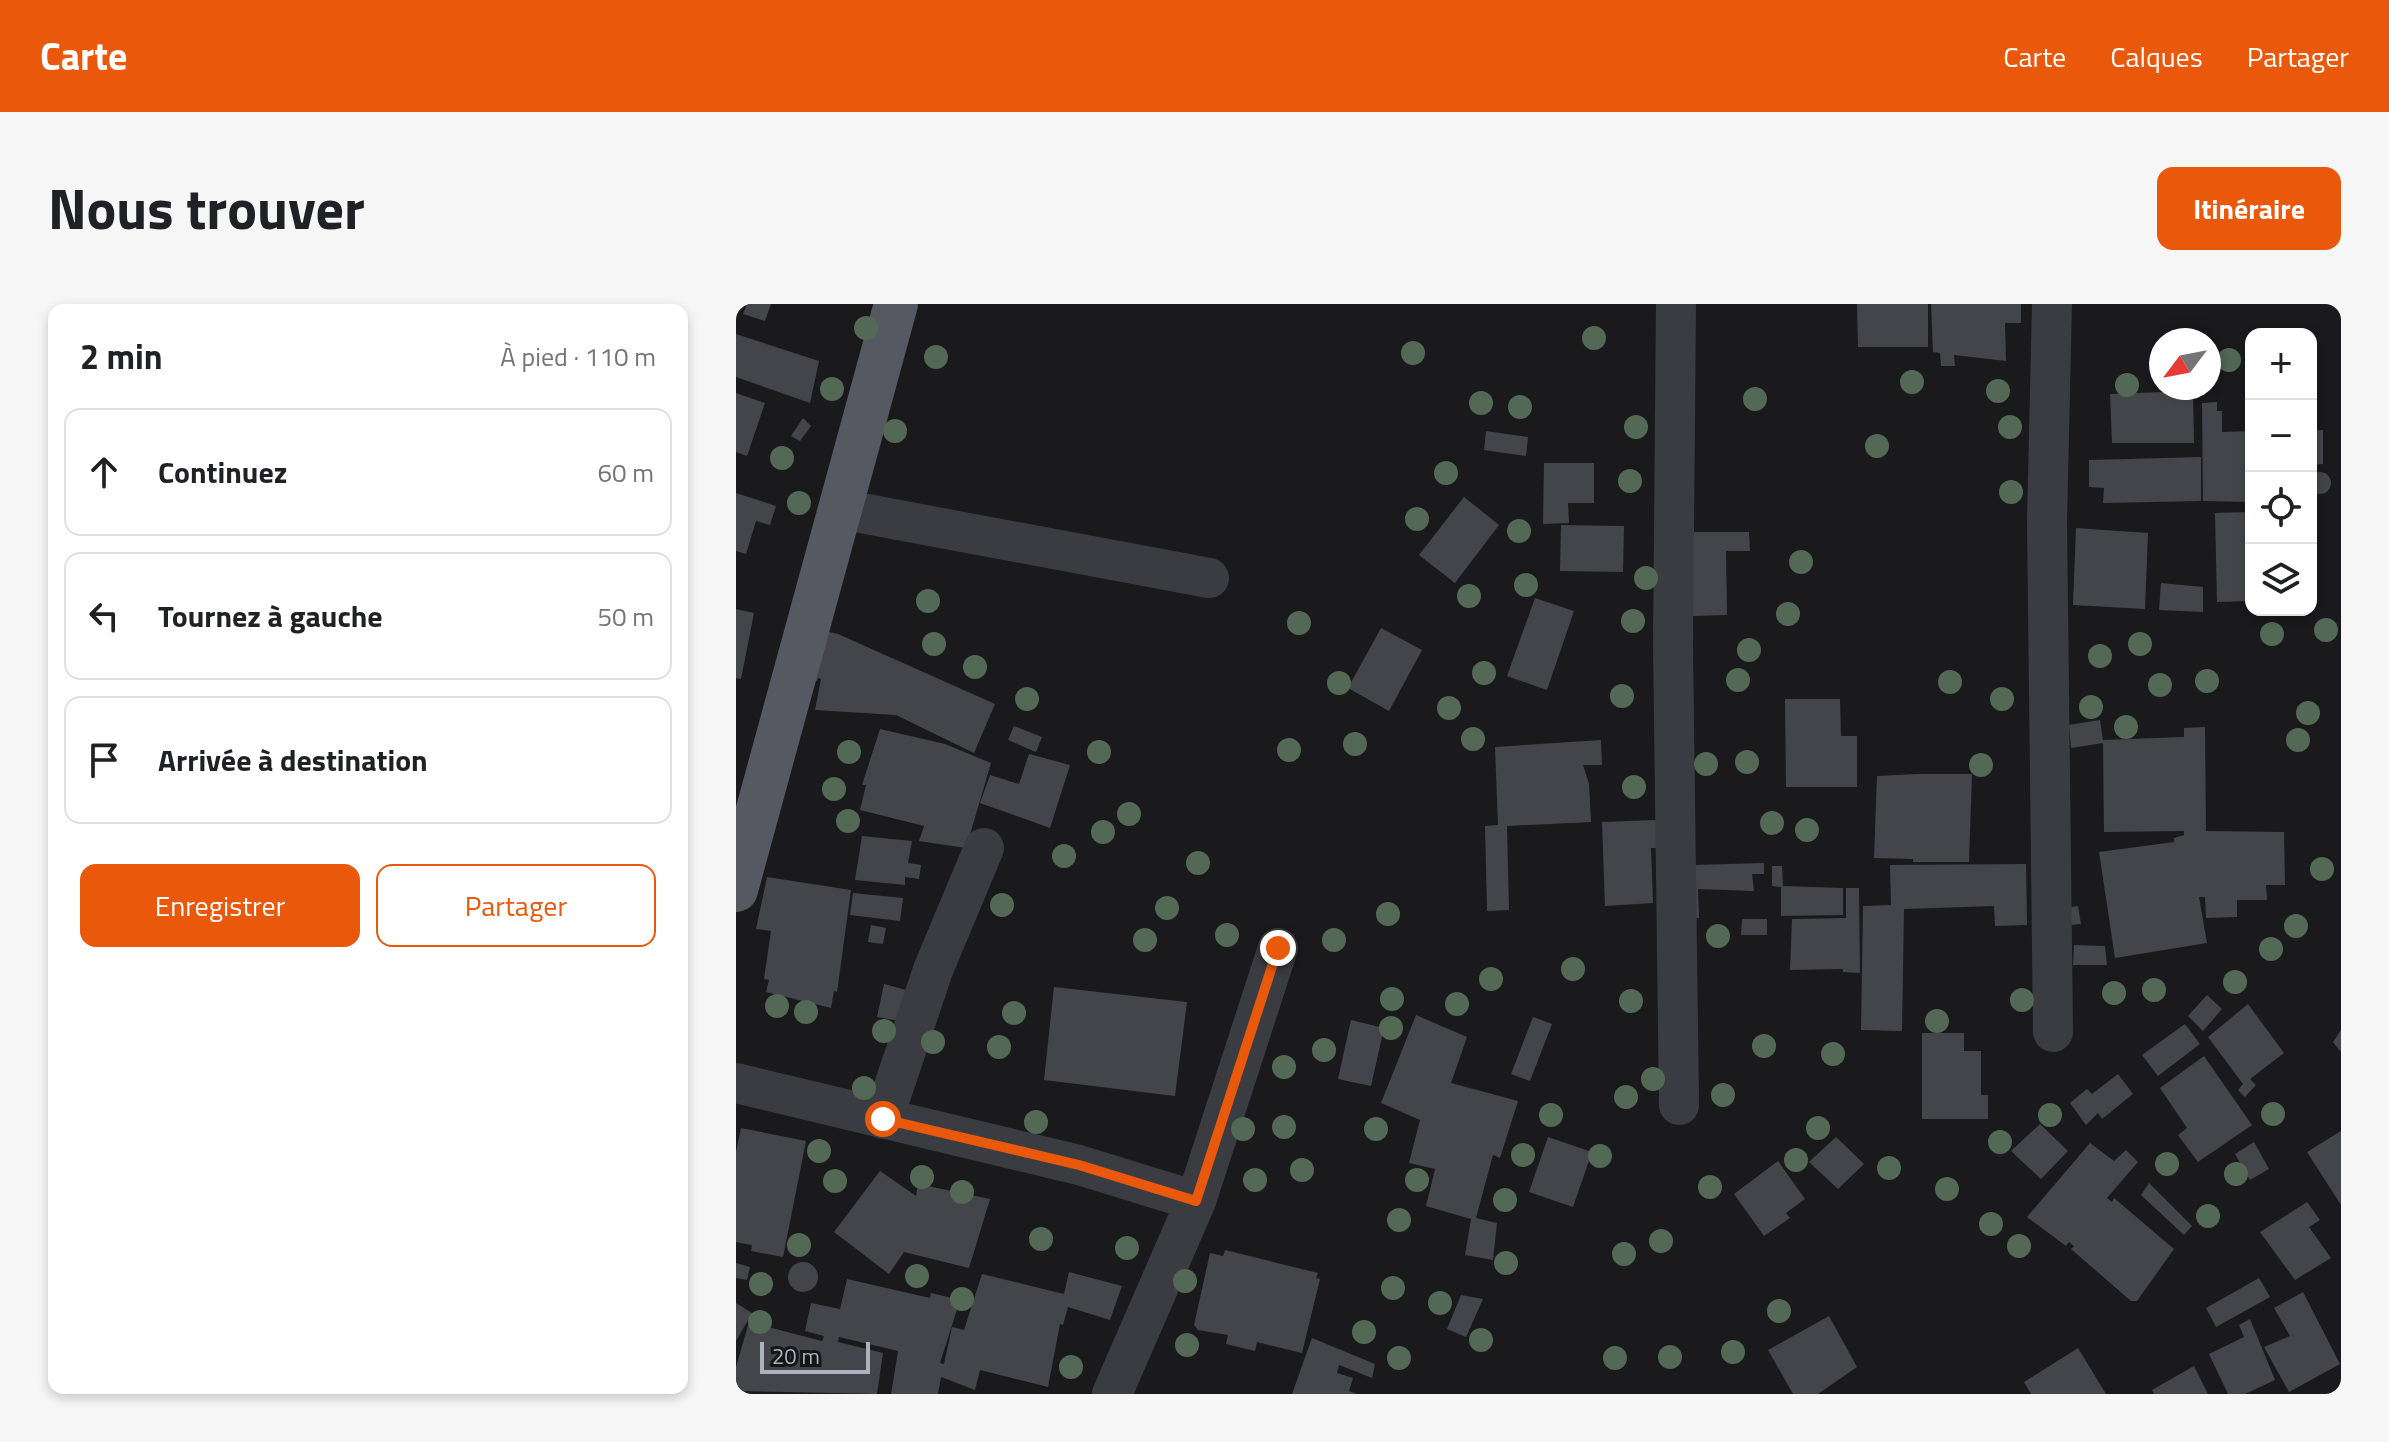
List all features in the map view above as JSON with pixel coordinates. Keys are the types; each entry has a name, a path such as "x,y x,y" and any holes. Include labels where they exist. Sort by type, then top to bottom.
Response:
{"main road":[{"path":"736,890 896,304"}],"street":[{"path":"1676,304 1673,644 1679,1105"},
{"path":"2052,304 2047,521 2053,1032"},
{"path":"840,509 1209,578"},
{"path":"883,1119 933,970 984,848"},
{"path":"1112,1394 1196,1201 1278,948"},
{"path":"736,1083 1079,1165 1196,1201"}],"building":[{"path":"747,304 771,304 765,321 743,314"},
{"path":"1857,304 1928,304 1928,347 1858,347"},
{"path":"1931,304 2021,304 2021,323 2005,323 2006,361 1954,355 1955,366 1941,366 1940,353 1933,352"},
{"path":"736,334 819,361 810,403 736,377"},
{"path":"736,393 765,403 747,456 736,452"},
{"path":"2149,393 2149,400 2193,400 2194,443 2112,443 2110,394"},
{"path":"2217,402 2217,411 2222,411 2222,432 2245,431 2245,502 2203,501 2202,403"},
{"path":"803,418 811,426 800,441 791,436"},
{"path":"2317,430 2323,430 2323,464 2317,464"},
{"path":"1486,431 1528,437 1526,456 1484,450"},
{"path":"2201,457 2201,501 2103,503 2104,488 2089,487 2089,460"},
{"path":"1544,463 1594,463 1594,503 1568,503 1569,523 1543,524"},
{"path":"2317,473 2324,473 2330,479 2328,491 2317,493"},
{"path":"736,493 776,506 770,525 756,521 746,554 736,551"},
{"path":"1464,497 1499,525 1455,583 1419,555"},
{"path":"2245,512 2245,601 2217,602 2215,513"},
{"path":"1561,525 1624,526 1623,572 1560,571"},
{"path":"2076,528 2148,533 2145,609 2073,605"},
{"path":"1690,532 1749,532 1750,551 1726,551 1727,615 1693,616"},
{"path":"2161,583 2203,587 2203,612 2159,610"},
{"path":"1535,598 1574,611 1547,690 1507,676"},
{"path":"736,609 754,613 741,679 736,678"},
{"path":"813,628 838,634 995,704 974,753 896,715 815,710 821,679 817,681 802,677"},
{"path":"1381,628 1422,650 1389,711 1348,688"},
{"path":"1785,699 1840,699 1841,736 1857,736 1857,787 1786,787"},
{"path":"2100,720 2103,740 2184,737 2184,728 2205,727 2206,831 2284,832 2285,885 2266,885 2267,900 2237,900 2237,917 2206,918 2205,897 2199,897 2207,943 2115,958 2099,852 2174,842 2174,838 2184,835 2184,831 2104,832 2103,743 2071,748 2069,725"},
{"path":"1014,726 1042,737 1036,752 1008,740"},
{"path":"880,729 945,744 991,763 966,848 919,841 924,826 860,810 866,785 862,785"},
{"path":"1601,740 1602,765 1583,765 1589,784 1591,822 1507,826 1509,910 1487,911 1485,826 1498,825 1495,747"},
{"path":"1029,754 1070,765 1050,828 980,803 990,775 1019,784"},
{"path":"1972,774 1969,862 1874,858 1877,776"},
{"path":"1656,820 1657,848 1651,848 1653,903 1605,906 1602,822"},
{"path":"862,836 912,841 908,863 921,865 919,879 905,877 905,885 855,880"},
{"path":"1764,863 1764,874 1752,874 1754,891 1698,889 1699,918 1693,918 1694,865"},
{"path":"2026,864 2027,925 1995,926 1994,906 1904,909 1902,1031 1861,1030 1863,906 1891,905 1890,865"},
{"path":"1772,866 1782,866 1783,886 1843,888 1843,915 1781,916 1781,887 1772,886"},
{"path":"767,877 851,890 837,992 834,991 831,1008 766,992 769,980 764,979 771,931 756,929"},
{"path":"1846,888 1859,888 1860,973 1843,972 1843,969 1790,970 1792,919 1846,918"},
{"path":"853,893 903,898 900,921 850,915"},
{"path":"2078,906 2081,924 2071,925 2071,907"},
{"path":"1742,919 1767,919 1767,935 1741,935"},
{"path":"871,925 886,928 883,944 868,942"},
{"path":"2074,945 2105,946 2107,965 2073,965"},
{"path":"884,984 910,991 899,1021 877,1017"},
{"path":"1054,987 1187,1002 1175,1096 1044,1080"},
{"path":"2207,995 2222,1009 2203,1031 2188,1016"},
{"path":"2248,1004 2284,1053 2250,1079 2256,1085 2245,1097 2238,1090 2243,1084 2208,1037"},
{"path":"1416,1015 1467,1037 1451,1083 1518,1101 1500,1158 1493,1155 1476,1218 1497,1223 1493,1260 1465,1255 1471,1219 1426,1206 1435,1169 1409,1163 1420,1120 1381,1103"},
{"path":"1533,1017 1552,1024 1530,1081 1511,1074"},
{"path":"1351,1020 1384,1028 1371,1086 1338,1079"},
{"path":"2185,1024 2200,1044 2158,1076 2142,1055"},
{"path":"2341,1030 2341,1052 2333,1042"},
{"path":"1922,1033 1964,1033 1964,1051 1981,1051 1981,1095 1988,1095 1988,1119 1922,1119"},
{"path":"2204,1056 2252,1125 2198,1162 2178,1135 2187,1128 2160,1088"},
{"path":"2118,1074 2133,1094 2102,1119 2098,1113 2086,1125 2070,1103 2087,1089 2092,1094"},
{"path":"2040,1124 2068,1151 2041,1179 2011,1151"},
{"path":"741,1128 806,1141 783,1257 751,1251 752,1245 736,1242 736,1152"},
{"path":"2341,1131 2341,1205 2307,1152"},
{"path":"1548,1137 1592,1152 1573,1207 1529,1192"},
{"path":"1836,1137 1864,1164 1838,1189 1809,1162"},
{"path":"2254,1142 2269,1169 2250,1180 2235,1154"},
{"path":"2090,1143 2114,1161 2126,1150 2138,1162 2107,1198 2112,1202 2114,1198 2174,1249 2137,1301 2131,1301 2071,1249 2074,1246 2069,1242 2066,1246 2027,1217"},
{"path":"1778,1161 1805,1199 1786,1213 1790,1218 1764,1236 1734,1194"},
{"path":"880,1171 916,1196 918,1184 990,1199 969,1268 904,1252 889,1274 834,1232"},
{"path":"2149,1183 2192,1226 2184,1235 2141,1195"},
{"path":"2307,1202 2320,1220 2309,1227 2331,1258 2295,1280 2260,1232"},
{"path":"1225,1250 1318,1273 1316,1278 1320,1279 1302,1353 1257,1342 1255,1351 1226,1344 1228,1335 1198,1330 1194,1325 1210,1253 1223,1256"},
{"path":"803,1262 814,1266 818,1277 814,1288 803,1292 792,1288 788,1277 792,1266"},
{"path":"736,1263 750,1267 747,1280 736,1278"},
{"path":"1069,1272 1122,1286 1110,1320 1068,1307 1063,1325 1060,1324 1048,1387 980,1370 975,1390 941,1377 938,1394 891,1394 898,1351 839,1337 838,1342 883,1353 877,1394 736,1391 736,1367 749,1322 822,1341 824,1336 805,1331 811,1303 840,1309 847,1279 930,1298 931,1293 960,1300 940,1363 944,1364 952,1327 964,1330 982,1274 1064,1294"},
{"path":"2259,1278 2270,1297 2216,1327 2206,1308"},
{"path":"2303,1292 2340,1364 2289,1392 2264,1347 2290,1336 2274,1308"},
{"path":"1461,1295 1483,1299 1466,1337 1447,1329"},
{"path":"736,1303 752,1313 736,1341"},
{"path":"1829,1316 1857,1367 1818,1394 1793,1394 1768,1350"},
{"path":"2250,1319 2275,1380 2245,1394 2228,1394 2209,1354 2244,1337 2239,1325"},
{"path":"1312,1338 1375,1364 1372,1378 1339,1365 1337,1373 1353,1378 1349,1391 1357,1394 1292,1394"},
{"path":"2078,1348 2106,1394 2031,1394 2024,1382"},
{"path":"2194,1366 2208,1394 2154,1394 2152,1390"}],"route":[{"path":"883,1119 1079,1165 1196,1201 1278,948"}]}
